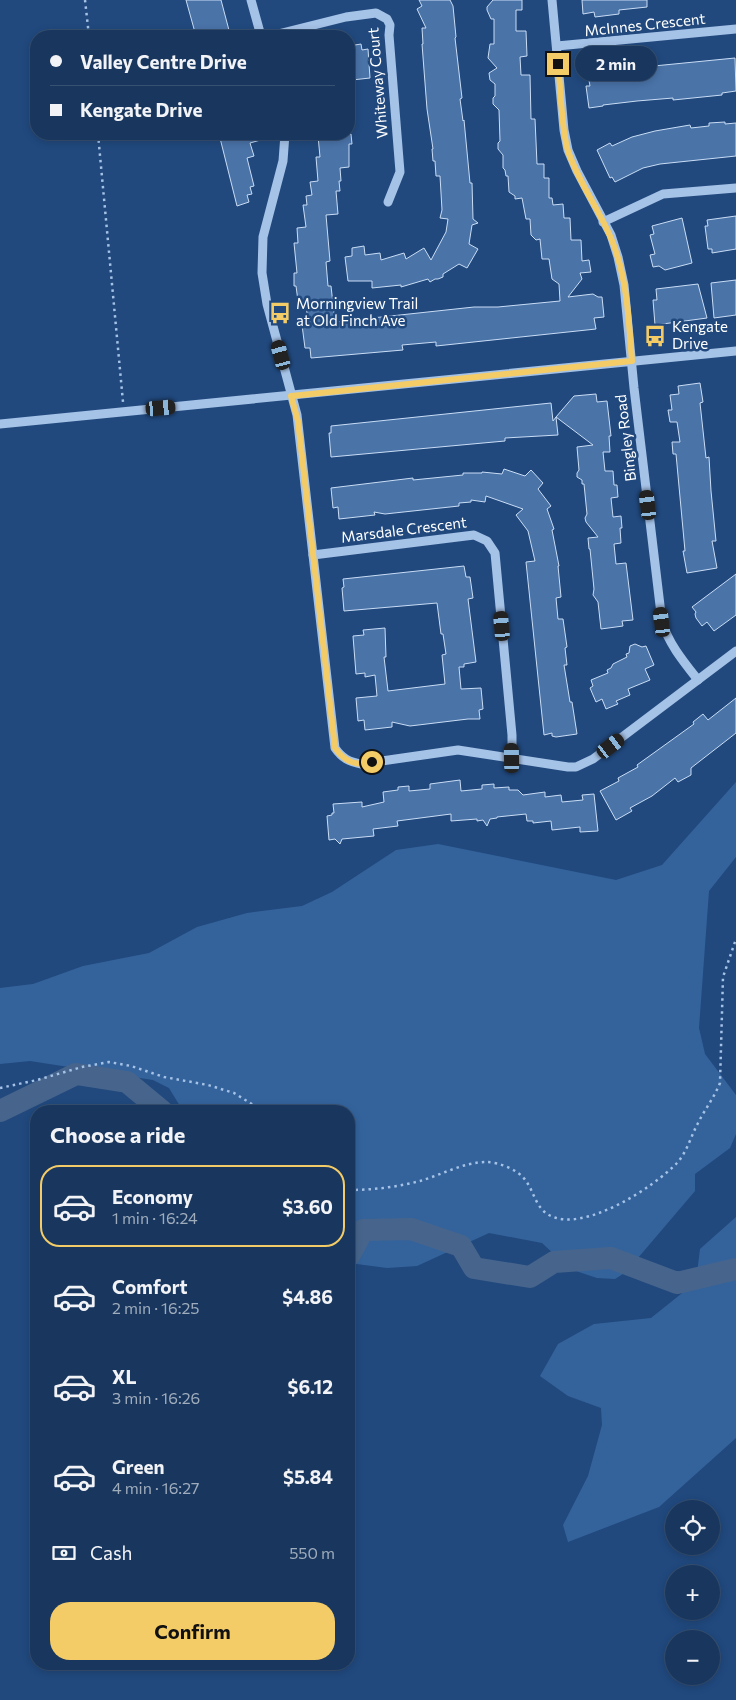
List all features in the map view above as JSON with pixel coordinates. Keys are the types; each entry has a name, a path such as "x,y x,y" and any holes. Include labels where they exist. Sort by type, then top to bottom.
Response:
{"street":[{"path":"251,0 259,30"},
{"path":"552,0 564,130 568,150 611,235 616,250 624,286 632,361"},
{"name":"Whiteway Court","path":"294,30 346,17 376,13 387,20 390,30 400,172 388,202"},
{"name":"McInnes Crescent","path":"557,46 736,29"},
{"path":"284,140 282,161 263,237 262,273 267,304 298,421 335,748 339,753 346,760 361,764 458,750 576,767 586,764 736,651"},
{"path":"603,222 664,194 736,188"},
{"path":"0,424 736,351"},
{"name":"Bingley Road","path":"632,361 662,622 666,636 674,649 698,680"},
{"name":"Marsdale Crescent","path":"313,555 474,535 488,541 495,552 512,735 512,758"}],"path":[{"path":"85,0 88,30"},
{"path":"99,140 124,411"},
{"path":"355,1190 387,1188 474,1163 487,1162 516,1171 526,1181 540,1207 549,1216 568,1220 586,1218 603,1212 654,1184 678,1162 698,1122 715,1097 720,1083 724,977 736,939"},
{"path":"0,1088 82,1067 110,1062 131,1066 164,1077 208,1085 234,1093 253,1105"}],"shaded area":[{"path":"736,782 736,857 709,891 699,1028 705,1054 736,1095 736,1134 730,1148 695,1174 695,1191 626,1272 615,1279 597,1278 570,1269 542,1243 489,1233 417,1266 387,1268 355,1264 355,1105 179,1105 169,1088 153,1080 30,1061 0,1064 0,988 33,984 83,966 149,953 197,927 247,913 302,906 332,892 396,850 438,844 616,880 662,865"},
{"path":"736,1217 736,1438 659,1507 568,1542 563,1525 588,1476 602,1425 601,1408 568,1396 540,1376 558,1344 594,1324 651,1318 696,1282 700,1249"}],"building":[{"path":"186,0 221,0 229,30 194,30"},
{"path":"419,0 450,0 453,6 462,98 460,99 470,183 472,183 473,219 478,223 472,225 469,244 478,249 467,268 459,264 443,274 443,277 430,282 428,279 401,287 401,285 372,288 372,281 348,281 345,257 352,256 352,248 364,246 365,255 380,253 381,260 404,253 406,259 424,248 431,260 446,232 448,219 440,218 442,210 440,176 436,176 435,161 433,161 422,44 422,28 426,28 417,9 422,6"},
{"path":"493,0 522,0 522,10 516,10 516,31 526,31 527,56 520,57 521,75 530,75 531,119 535,119 537,164 544,164 544,178 549,178 549,198 552,198 553,205 563,204 564,218 570,218 571,240 581,240 582,261 589,260 591,272 580,273 582,279 568,297 593,294 602,297 604,317 594,318 596,329 436,346 436,342 402,345 403,350 311,358 310,348 305,348 302,325 308,324 306,303 303,304 303,300 298,301 296,286 294,286 294,273 297,273 294,243 298,243 297,228 306,227 303,205 307,205 306,196 312,195 310,182 318,181 316,157 320,157 318,140 352,140 352,144 349,144 349,167 340,168 340,191 336,191 338,214 326,215 330,261 326,262 328,286 331,286 335,322 474,307 498,307 560,301 559,284 552,279 549,259 542,259 540,239 536,240 531,235 530,219 526,219 522,198 515,199 515,196 509,192 508,176 506,176 503,168 503,155 498,149 500,141 499,110 493,104 495,84 490,80 489,73 497,68 488,58 490,44 494,44 494,19 491,19 487,7"},
{"path":"582,0 647,0 647,7 619,10 619,14 595,17 594,12 583,14"},
{"path":"361,44 362,50 368,49 370,78 355,80 355,45"},
{"path":"735,58 736,91 722,93 722,95 673,100 673,98 637,101 589,108 586,86 590,86 588,75 603,73 603,71"},
{"path":"725,122 725,124 736,123 736,156 660,164 643,168 615,182 612,177 610,178 597,150 610,143 612,146 632,137 655,131 690,125 691,128 709,126 709,123"},
{"path":"220,140 260,140 250,143 254,156 247,158 254,186 250,187 252,194 247,195 249,202 237,206"},
{"path":"736,216 736,249 712,253 712,249 708,249 705,226 708,226 707,220"},
{"path":"682,218 692,263 665,270 659,266 653,267 650,255 655,254 650,235 654,234 652,226"},
{"path":"736,280 736,315 714,318 711,283"},
{"path":"698,284 707,318 655,325 653,300 657,300 656,289"},
{"path":"700,383 703,402 700,403 706,458 709,457 716,541 712,541 717,568 687,573 683,551 685,551 676,454 673,454 672,442 680,442 677,422 670,422 668,410 672,410 670,395 679,394 678,386"},
{"path":"596,394 597,402 607,401 611,436 609,436 610,452 603,452 605,471 613,471 614,485 617,485 618,497 611,498 613,517 621,516 622,528 620,528 621,543 614,544 616,564 626,563 633,620 622,621 623,626 601,629 598,602 593,595 594,589 588,538 598,537 586,522 584,484 577,477 579,470 577,447 593,445 556,417 574,396"},
{"path":"551,403 553,421 556,417 558,435 505,438 505,441 331,457 329,433 331,433 331,426"},
{"path":"504,469 525,476 531,470 543,483 538,489 551,506 547,509 554,529 552,530 559,566 561,597 556,598 558,619 563,619 567,647 565,648 567,665 564,665 577,734 556,737 552,736 552,733 544,735 526,562 535,561 528,531 516,515 523,509 486,496 485,502 471,500 471,502 459,503 459,506 385,514 374,512 375,515 339,519 338,507 333,508 331,488 413,478 413,480 463,475 463,473 502,474"},
{"path":"464,566 466,577 470,577 473,598 468,599 476,662 459,667 461,689 481,688 483,709 479,710 480,719 410,726 392,722 392,727 365,730 364,720 358,721 356,698 377,696 375,675 365,677 365,673 356,674 353,636 364,635 363,630 385,628 386,657 384,657 388,691 445,684 442,655 446,654 437,603 344,611 343,579"},
{"path":"736,574 736,615 714,631 707,622 702,626 696,618 696,612 692,607"},
{"path":"635,644 642,647 646,646 654,665 645,669 650,680 628,689 630,695 616,701 618,704 606,709 602,699 596,702 590,688 593,686 591,680 608,673 607,670 613,664 627,657 626,654 629,653 630,646"},
{"path":"736,698 736,733 691,768 691,775 678,782 675,778 652,796 630,808 632,811 616,820 600,791 619,781 618,778 638,767 637,765 694,724 693,722 703,714 708,720"},
{"path":"460,780 461,791 482,789 482,785 494,784 494,788 509,787 509,790 518,790 523,795 545,792 545,797 561,795 562,802 583,800 582,795 594,794 598,831 580,832 580,827 552,830 551,821 533,823 533,821 527,821 526,814 490,819 487,826 483,820 477,821 477,819 451,821 451,814 397,821 398,826 373,829 374,836 342,839 340,844 335,839 329,840 327,816 334,813 333,804 362,802 362,807 384,802 383,792 398,790 398,787 409,786 409,791 430,789 430,784"}],"waterway":[{"path":"0,1111 76,1074 127,1082 155,1105"},
{"path":"355,1245 363,1230 411,1229 461,1246 474,1268 530,1277 554,1262 611,1258 677,1283 736,1269"}],"place":[{"name":"Morningview Trail at Old Finch Ave","path":"280,313"},
{"name":"Kengate Drive","path":"655,336"}],"route":[{"path":"372,762 361,764 351,762 346,760 335,748 298,421 291,396 632,361 624,286 618,257 611,235 568,150 564,130 558,64"}]}
